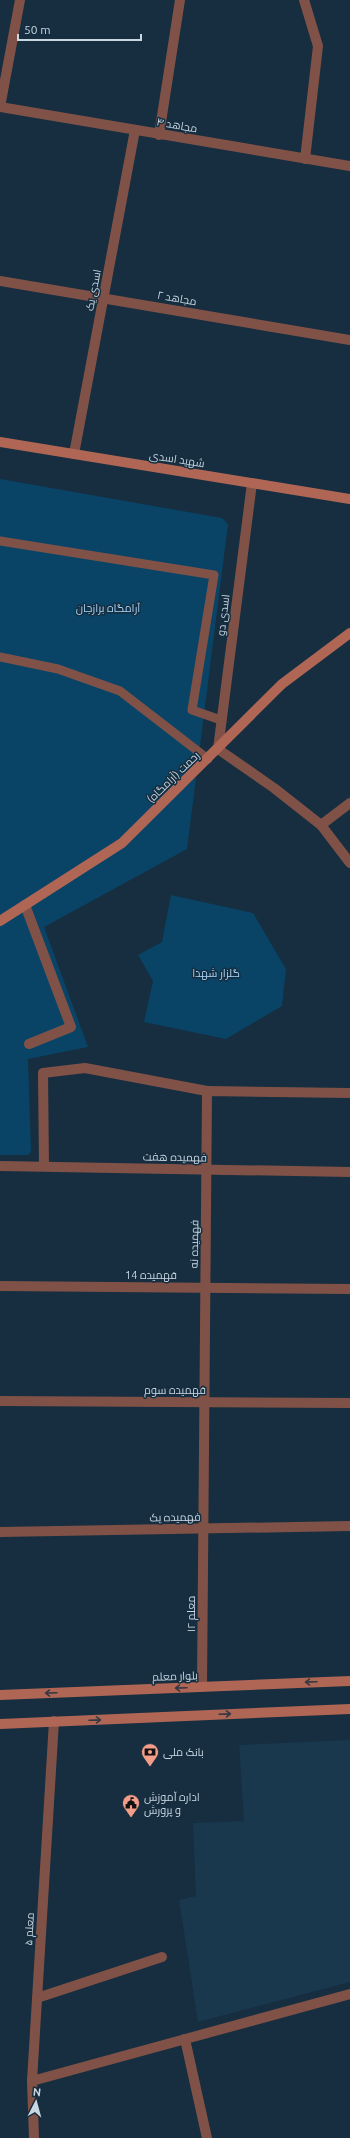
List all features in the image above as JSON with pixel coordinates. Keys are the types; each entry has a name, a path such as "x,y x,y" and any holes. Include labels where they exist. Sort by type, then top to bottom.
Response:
{"street":[{"path":"0,107 20,0"},
{"path":"159,135 180,0"},
{"path":"304,0 318,46 305,159"},
{"name":"مجاهد ۴","path":"0,107 350,166"},
{"name":"اسدی یک","path":"74,454 135,130"},
{"name":"مجاهد ۲","path":"0,281 350,340"},
{"name":"شهید اسدی","path":"0,442 350,499"},
{"name":"اسدی دو","path":"218,750 252,483"},
{"name":"رحمت (آرامگاه)","path":"0,921 122,843 218,750 282,684 350,633"},
{"path":"218,750 274,788 321,825 350,863"},
{"path":"321,825 350,803"},
{"path":"25,905 71,1027 29,1044"},
{"path":"44,1166 43,1073 85,1068 207,1091 350,1092"},
{"name":"فهمیده نه","path":"203,1540 207,1091"},
{"name":"فهمیده هفت","path":"0,1166 350,1172"},
{"name":"فهمیده 14","path":"0,1286 350,1289"},
{"name":"فهمیده سوم","path":"0,1402 350,1403"},
{"name":"فهمیده یک","path":"0,1532 350,1526"},
{"name":"معلم ۱۲","path":"202,1687 203,1540"},
{"name":"بلوار معلم","path":"0,1695 350,1681"},
{"path":"0,1724 350,1709"},
{"name":"معلم ۵","path":"34,2138 32,2081 54,1721"},
{"path":"37,1998 162,1957"},
{"path":"32,2081 350,1994"},
{"path":"185,2039 207,2138"}],"lane":[{"path":"0,541 214,575 192,710 221,720"},
{"path":"0,657 58,669 120,691 208,759"}],"shaded area":[{"path":"350,1740 350,1982 198,2022 179,1900 196,1896 193,1823 244,1821 239,1745"}],"green space":[{"name":"آرامگاه برازجان","path":"0,479 222,518 228,524 187,849 44,927 88,1047 28,1059 31,1152 28,1155 0,1155"},
{"name":"گلزار شهدا","path":"171,895 253,913 286,969 282,1006 226,1039 144,1022 153,981 138,955 162,942"}],"place":[{"name":"بانک ملی","path":"150,1767"},
{"name":"اداره آموزش و پرورش","path":"131,1818"}]}
